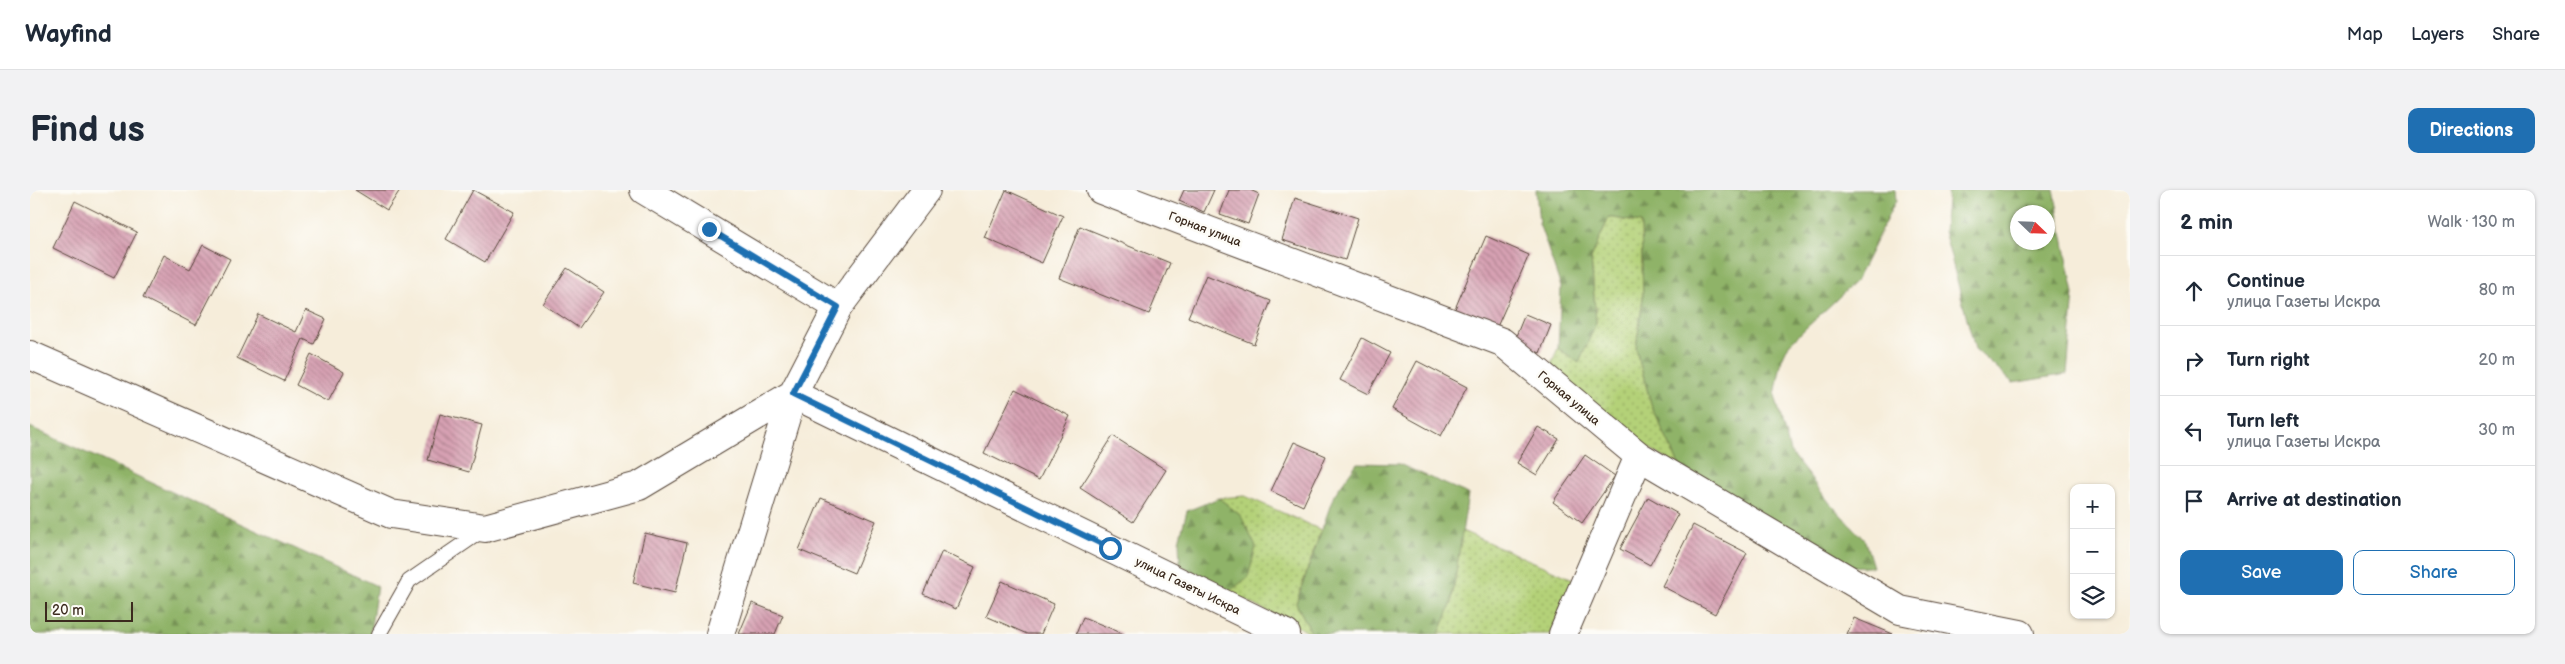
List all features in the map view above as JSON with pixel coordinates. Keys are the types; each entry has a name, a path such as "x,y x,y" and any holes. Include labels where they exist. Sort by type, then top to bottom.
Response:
{"street":[{"path":"644,190 838,307"},
{"path":"720,634 793,394 838,307 926,190"},
{"name":"Горная улица","path":"1101,190 1502,342 1639,456 1900,610 2020,634"},
{"path":"30,355 392,514 485,528 639,486 793,394"},
{"name":"улица Газеты Искра","path":"793,394 1286,634"},
{"path":"1563,634 1639,456"}],"lane":[{"path":"379,634 409,581 485,528"}],"green space":[{"path":"1536,190 1895,190 1896,200 1856,281 1789,344 1782,359 1775,395 1790,452 1829,502 1865,541 1873,567 1844,566 1681,469 1652,407 1636,349 1643,298 1641,223 1609,217 1591,258 1596,323 1579,363 1558,348 1561,287 1539,223"},
{"path":"1948,190 2054,190 2074,294 2067,374 2013,383 1975,349 1944,231"},
{"path":"1609,217 1641,223 1643,298 1636,349 1652,407 1681,469 1643,444 1547,374 1558,348 1579,363 1596,323 1591,258"},
{"path":"30,427 377,586 370,634 30,634"},
{"path":"1357,463 1399,464 1468,494 1451,605 1439,634 1312,634 1296,603 1334,495"},
{"path":"1245,496 1321,530 1296,603 1312,634 1229,592 1241,516 1219,498"},
{"path":"1219,498 1241,516 1256,547 1248,577 1229,592 1180,566 1179,541 1187,511"},
{"path":"1462,531 1573,579 1551,634 1439,634 1451,605"}],"building":[{"path":"355,190 400,190 387,210"},
{"path":"473,190 514,212 485,262 446,239"},
{"path":"1006,190 1063,216 1042,263 985,238"},
{"path":"1184,190 1214,190 1204,212 1179,201"},
{"path":"1229,190 1250,190 1259,194 1248,224 1220,214"},
{"path":"1295,198 1358,218 1345,260 1282,240"},
{"path":"75,201 137,232 114,278 53,248"},
{"path":"1080,226 1170,263 1149,314 1059,278"},
{"path":"1486,236 1529,255 1496,329 1454,311"},
{"path":"203,245 230,259 196,325 143,298 164,255 190,269"},
{"path":"567,268 604,292 579,328 543,304"},
{"path":"1206,275 1271,301 1254,344 1188,317"},
{"path":"306,310 326,319 314,344 303,339 284,381 237,358 258,314 296,332"},
{"path":"1525,314 1551,325 1540,353 1514,341"},
{"path":"1362,338 1390,353 1368,394 1340,380"},
{"path":"311,354 344,372 328,402 296,385"},
{"path":"1417,361 1467,387 1441,436 1392,409"},
{"path":"1015,389 1070,416 1039,480 984,453"},
{"path":"440,414 482,425 469,472 428,460"},
{"path":"1538,427 1559,439 1537,475 1517,463"},
{"path":"1113,436 1166,470 1133,522 1080,488"},
{"path":"1294,442 1326,456 1303,506 1271,491"},
{"path":"1585,455 1615,476 1582,523 1553,502"},
{"path":"1648,497 1678,514 1650,565 1620,549"},
{"path":"821,498 876,521 854,573 799,550"},
{"path":"1693,525 1747,553 1715,614 1662,586"},
{"path":"645,533 687,543 675,593 633,583"},
{"path":"942,551 975,567 956,609 923,594"},
{"path":"1002,581 1054,604 1041,634 1027,634 986,616"},
{"path":"752,603 783,615 775,634 739,634"},
{"path":"1083,617 1124,634 1076,634"},
{"path":"1854,618 1893,634 1847,634"}],"route":[{"path":"709,229 838,307 793,394 1110,548"}]}
